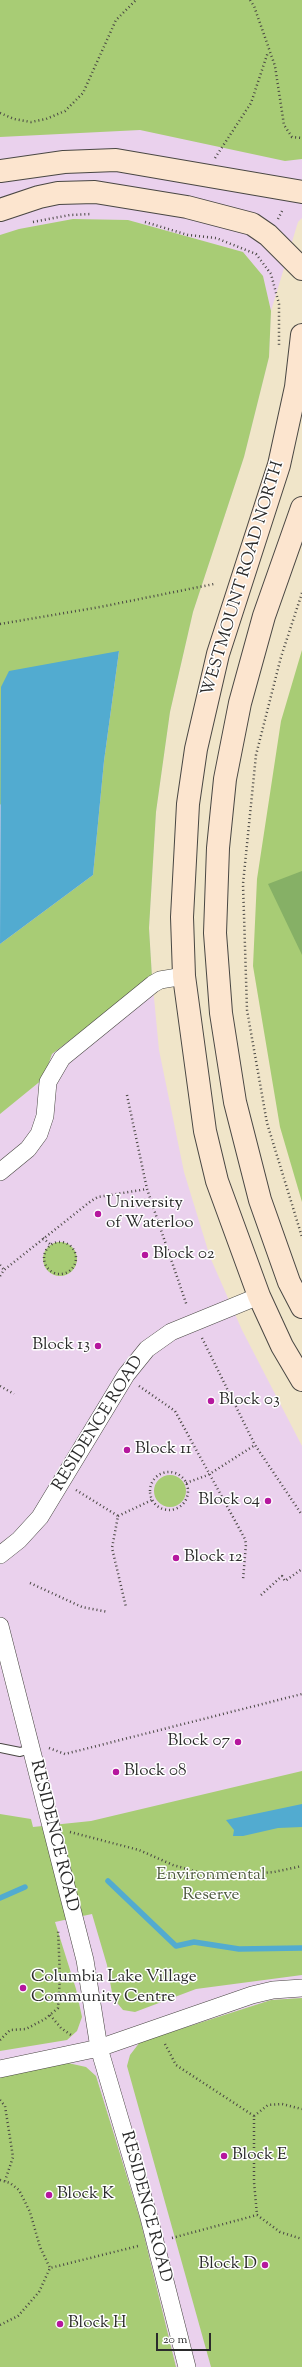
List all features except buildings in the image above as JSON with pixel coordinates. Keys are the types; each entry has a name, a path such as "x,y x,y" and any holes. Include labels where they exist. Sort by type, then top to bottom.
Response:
{"main road":[{"path":"0,171 64,162 116,160 302,192"},
{"path":"0,210 39,197 58,194 95,192 188,206 252,224 268,236 302,269"},
{"name":"WESTMOUNT ROAD NORTH","path":"302,334 296,387 279,465 218,654 196,749 188,804 184,851 182,916 184,976 205,1131 217,1181 259,1296 282,1346 302,1380"},
{"name":"WESTMOUNT ROAD NORTH","path":"302,508 264,616 238,710 225,779 218,848 215,933 220,1013 235,1102 260,1200 289,1282 302,1307"}],"street":[{"path":"0,1172 28,1149 39,1134 45,1116 48,1082 62,1058 147,988 160,980 184,976"},
{"name":"RESIDENCE ROAD","path":"0,1555 15,1544 35,1524 126,1375 147,1349 171,1332 259,1296"},
{"name":"RESIDENCE ROAD","path":"0,1626 85,1960 99,2048 148,2214 187,2367"},
{"path":"0,2069 99,2048 252,1995 273,1990 302,1988"}],"lane":[{"path":"0,1748 20,1752 30,1745"}],"path":[{"path":"0,113 14,119 31,122 46,119 65,111 83,92 116,20 136,0"},
{"path":"250,0 254,6 268,52 275,66 284,125 292,137 302,138"},
{"path":"215,158 251,103 268,52"},
{"path":"275,224 283,211 284,204"},
{"path":"26,223 70,215 98,214"},
{"path":"140,221 188,235 216,238 256,254 271,274 279,304 279,342"},
{"path":"0,624 100,607 214,584"},
{"path":"302,593 281,657 256,755 243,884 247,1010 267,1123 302,1237"},
{"path":"127,1096 147,1189 188,1309"},
{"path":"0,1276 4,1270 82,1206 98,1197 147,1189"},
{"path":"43,1238 51,1245"},
{"path":"58,1242 67,1244 75,1251 77,1258 70,1271 55,1274 46,1268 43,1263 44,1255 51,1245 58,1242"},
{"path":"0,1265 4,1270"},
{"path":"199,1334 255,1445 302,1515"},
{"path":"134,1382 175,1411 208,1475 245,1539 246,1544 243,1580"},
{"path":"0,1386 14,1394"},
{"path":"186,1483 208,1475 255,1445"},
{"path":"167,1472 178,1474 186,1483 188,1496 180,1506 168,1510 162,1508 152,1500 152,1482 161,1474 167,1472"},
{"path":"62,1481 118,1516"},
{"path":"118,1516 152,1500"},
{"path":"118,1516 112,1548 126,1607"},
{"path":"261,1595 282,1576 284,1581 302,1569"},
{"path":"30,1583 82,1607 108,1612"},
{"path":"30,1745 65,1754 302,1694"},
{"path":"51,1826 140,1850 173,1865 215,1877 274,1872 302,1866"},
{"path":"0,2040 10,2030 26,2029 45,2019 58,2008 60,1977 57,1923"},
{"path":"158,2028 176,2065 254,2116"},
{"path":"0,2100 5,2106 13,2157 5,2181"},
{"path":"254,2116 268,2105 282,2104 302,2108"},
{"path":"254,2116 254,2174 257,2215"},
{"path":"0,2180 5,2181 19,2190 30,2212 40,2247 50,2268"}],"shaded area":[{"name":"University of Waterloo","path":"0,0 302,0 302,218 298,222 271,311 269,357 244,457 193,612 170,712 156,812 149,928 159,1050 184,1172 210,1257 242,1330 302,1446 302,2367 0,2367"}],"green space":[{"path":"0,0 302,0 302,159 285,161 140,130 0,137"},
{"path":"73,219 128,220 243,252 263,276 271,311 269,357 244,457 193,612 170,712 156,812 149,928 152,977 52,1054 43,1079 0,1114 0,944 93,875 104,761 119,651 0,805 0,235 19,229"},
{"path":"302,650 302,1202 280,1127 253,966 257,879 281,721"},
{"path":"302,871 302,955 268,884"},
{"path":"60,1242 72,1247 77,1259 72,1271 60,1276 48,1271 43,1259 48,1247"},
{"path":"167,1475 173,1475 183,1482 186,1491 185,1497 179,1504 173,1507 167,1507 157,1500 154,1494 154,1488 161,1478"},
{"name":"Environmental Reserve","path":"302,1771 302,1975 196,1989 135,2012 123,2010 113,1998 107,1965 92,1914 55,1922 76,1989 82,2017 77,2031 67,2040 0,2051 0,1814 31,1819 33,1827 91,1821"},
{"path":"302,1998 302,2367 211,2367 127,2066 130,2055 140,2042 271,2000"},
{"path":"68,2063 86,2067 96,2076 140,2219 176,2367 0,2367 0,2075"}],"water":[{"path":"119,651 104,761 93,875 0,944 1,687 9,671"},
{"path":"302,1804 302,1827 278,1828 243,1836 233,1836 234,1830 226,1820"}],"waterway":[{"path":"108,1881 176,1946 194,1942 239,1949 302,1948"},
{"path":"0,1898 25,1887"}],"place":[{"name":"University of Waterloo","path":"98,1214"},
{"name":"Block 02","path":"145,1255"},
{"name":"Block 13","path":"98,1346"},
{"name":"Block 03","path":"211,1401"},
{"name":"Block 11","path":"127,1450"},
{"name":"Block 04","path":"268,1501"},
{"name":"Block 12","path":"176,1558"},
{"name":"Block 07","path":"238,1742"},
{"name":"Block 08","path":"116,1772"},
{"name":"Columbia Lake Village Community Centre","path":"23,1988"},
{"name":"Block E","path":"224,2156"},
{"name":"Block K","path":"49,2195"},
{"name":"Block D","path":"265,2265"},
{"name":"Block H","path":"60,2324"}]}
